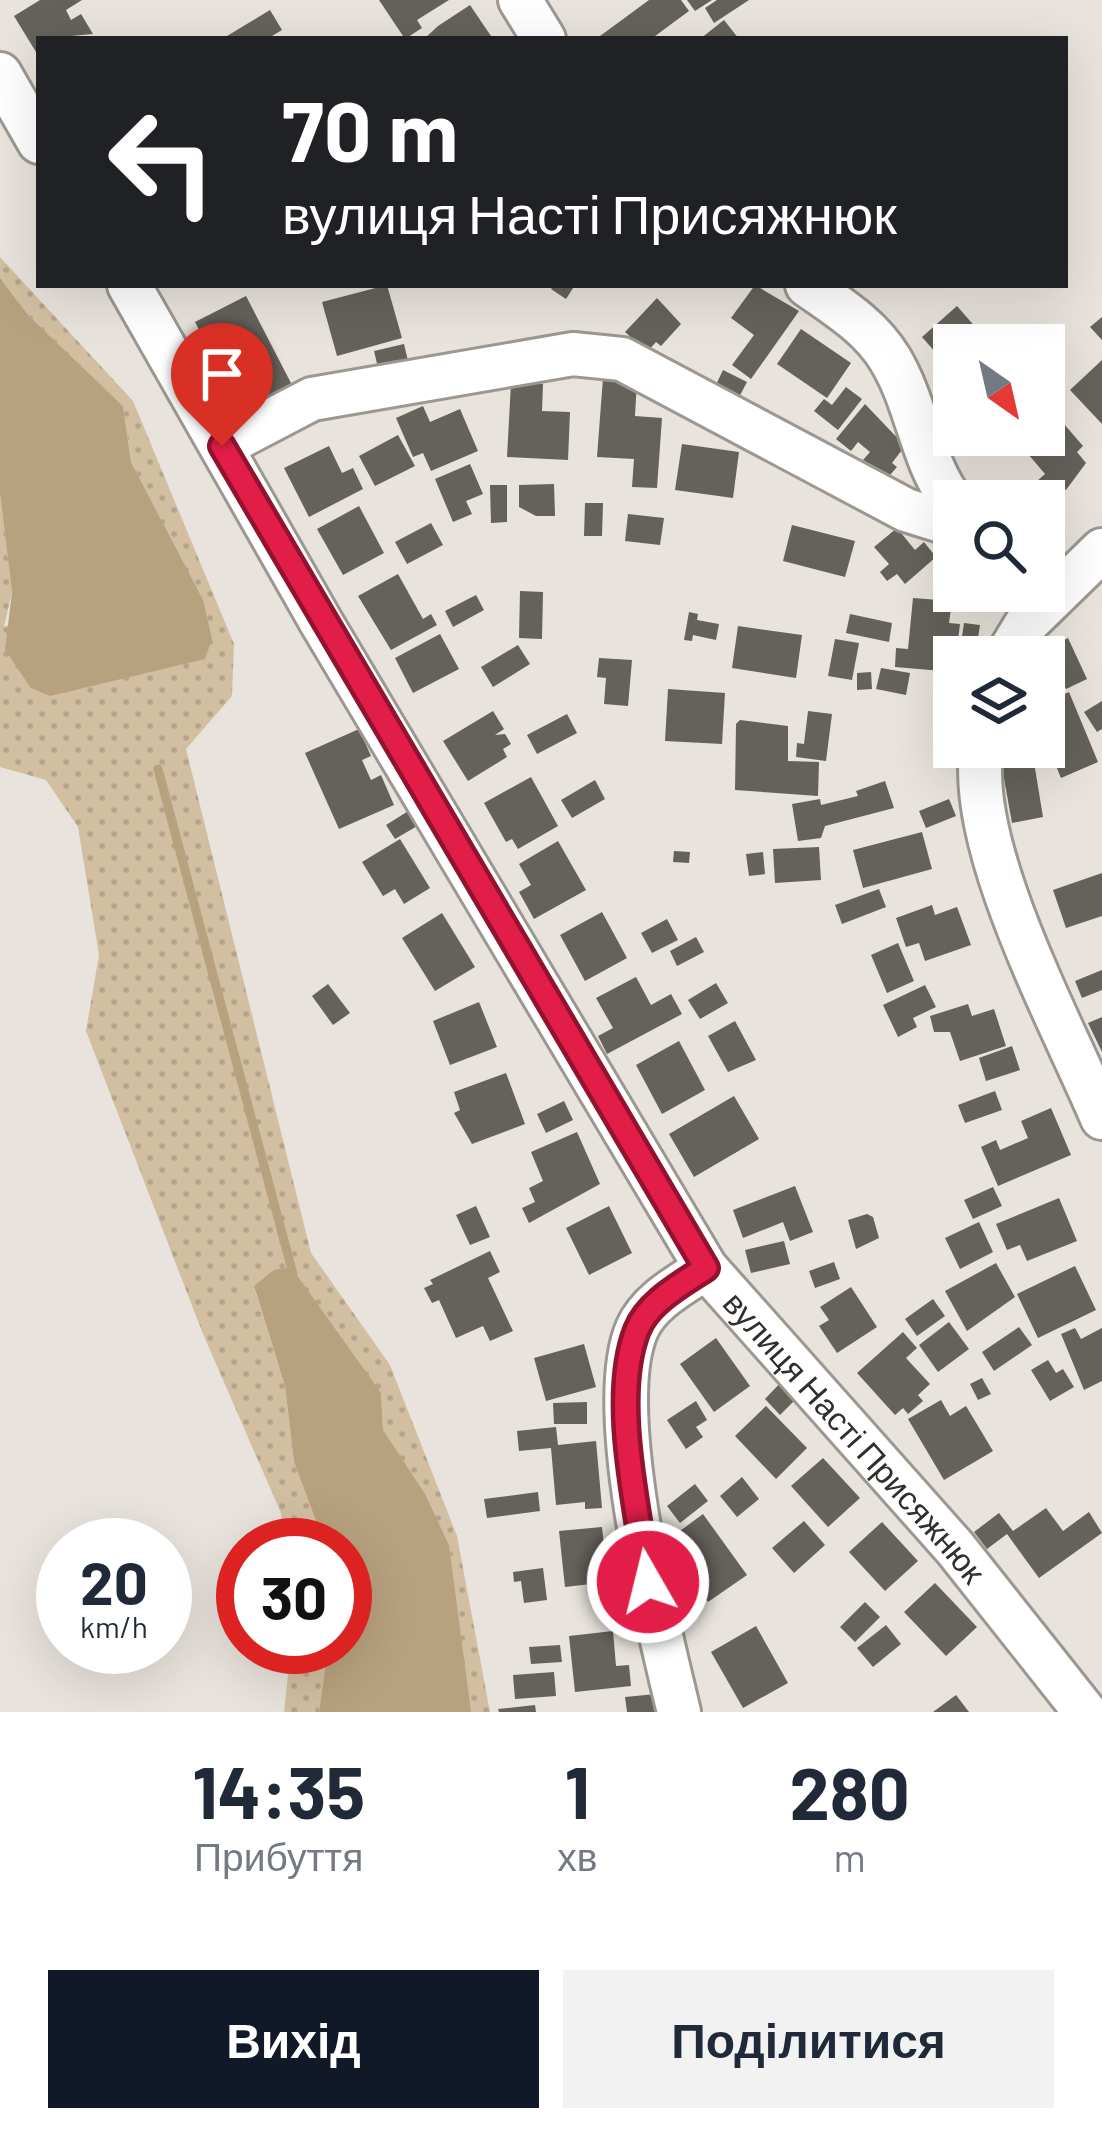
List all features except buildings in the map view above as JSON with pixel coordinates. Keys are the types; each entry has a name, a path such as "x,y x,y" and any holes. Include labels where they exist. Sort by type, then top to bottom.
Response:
{"street":[{"path":"520,0 542,36"},
{"path":"0,74 36,137"},
{"name":"вулиця Насті Присяжнюк","path":"131,288 706,1268 955,1548 1085,1712"},
{"path":"811,288 862,324 891,361 936,480"},
{"path":"222,446 313,399 573,354 622,358 906,510 933,518"},
{"path":"1065,579 1102,550"},
{"path":"978,768 976,778 1000,877 1102,1118"},
{"path":"679,1712 648,1582 629,1445 628,1370 638,1327 660,1300 706,1268"}],"shaded area":[{"path":"0,257 133,401 234,644 232,696 186,749 311,1253 390,1365 457,1536 490,1712 471,1712 468,1705 449,1545 424,1494 383,1430 381,1393 254,1287 285,1386 294,1462 315,1518 281,1518 203,1334 86,1031 99,955 78,827 46,780 0,767 0,494 12,592 4,627 171,539 131,462 123,406 29,316 0,278"},
{"path":"0,278 29,316 123,406 131,462 203,600 212,639 205,659 50,696 31,688 5,650 12,592 0,494"},
{"path":"291,1267 381,1393 383,1430 425,1494 449,1545 471,1712 319,1712 324,1674 372,1674 372,1518 315,1518 294,1462 285,1386 254,1286 274,1270"},
{"path":"288,1674 324,1674 319,1712 284,1712"}],"waterway":[{"path":"158,769 293,1274"}],"route":[{"path":"222,446 321,622 706,1268 660,1300 638,1327 628,1370 629,1445 648,1582"}]}
